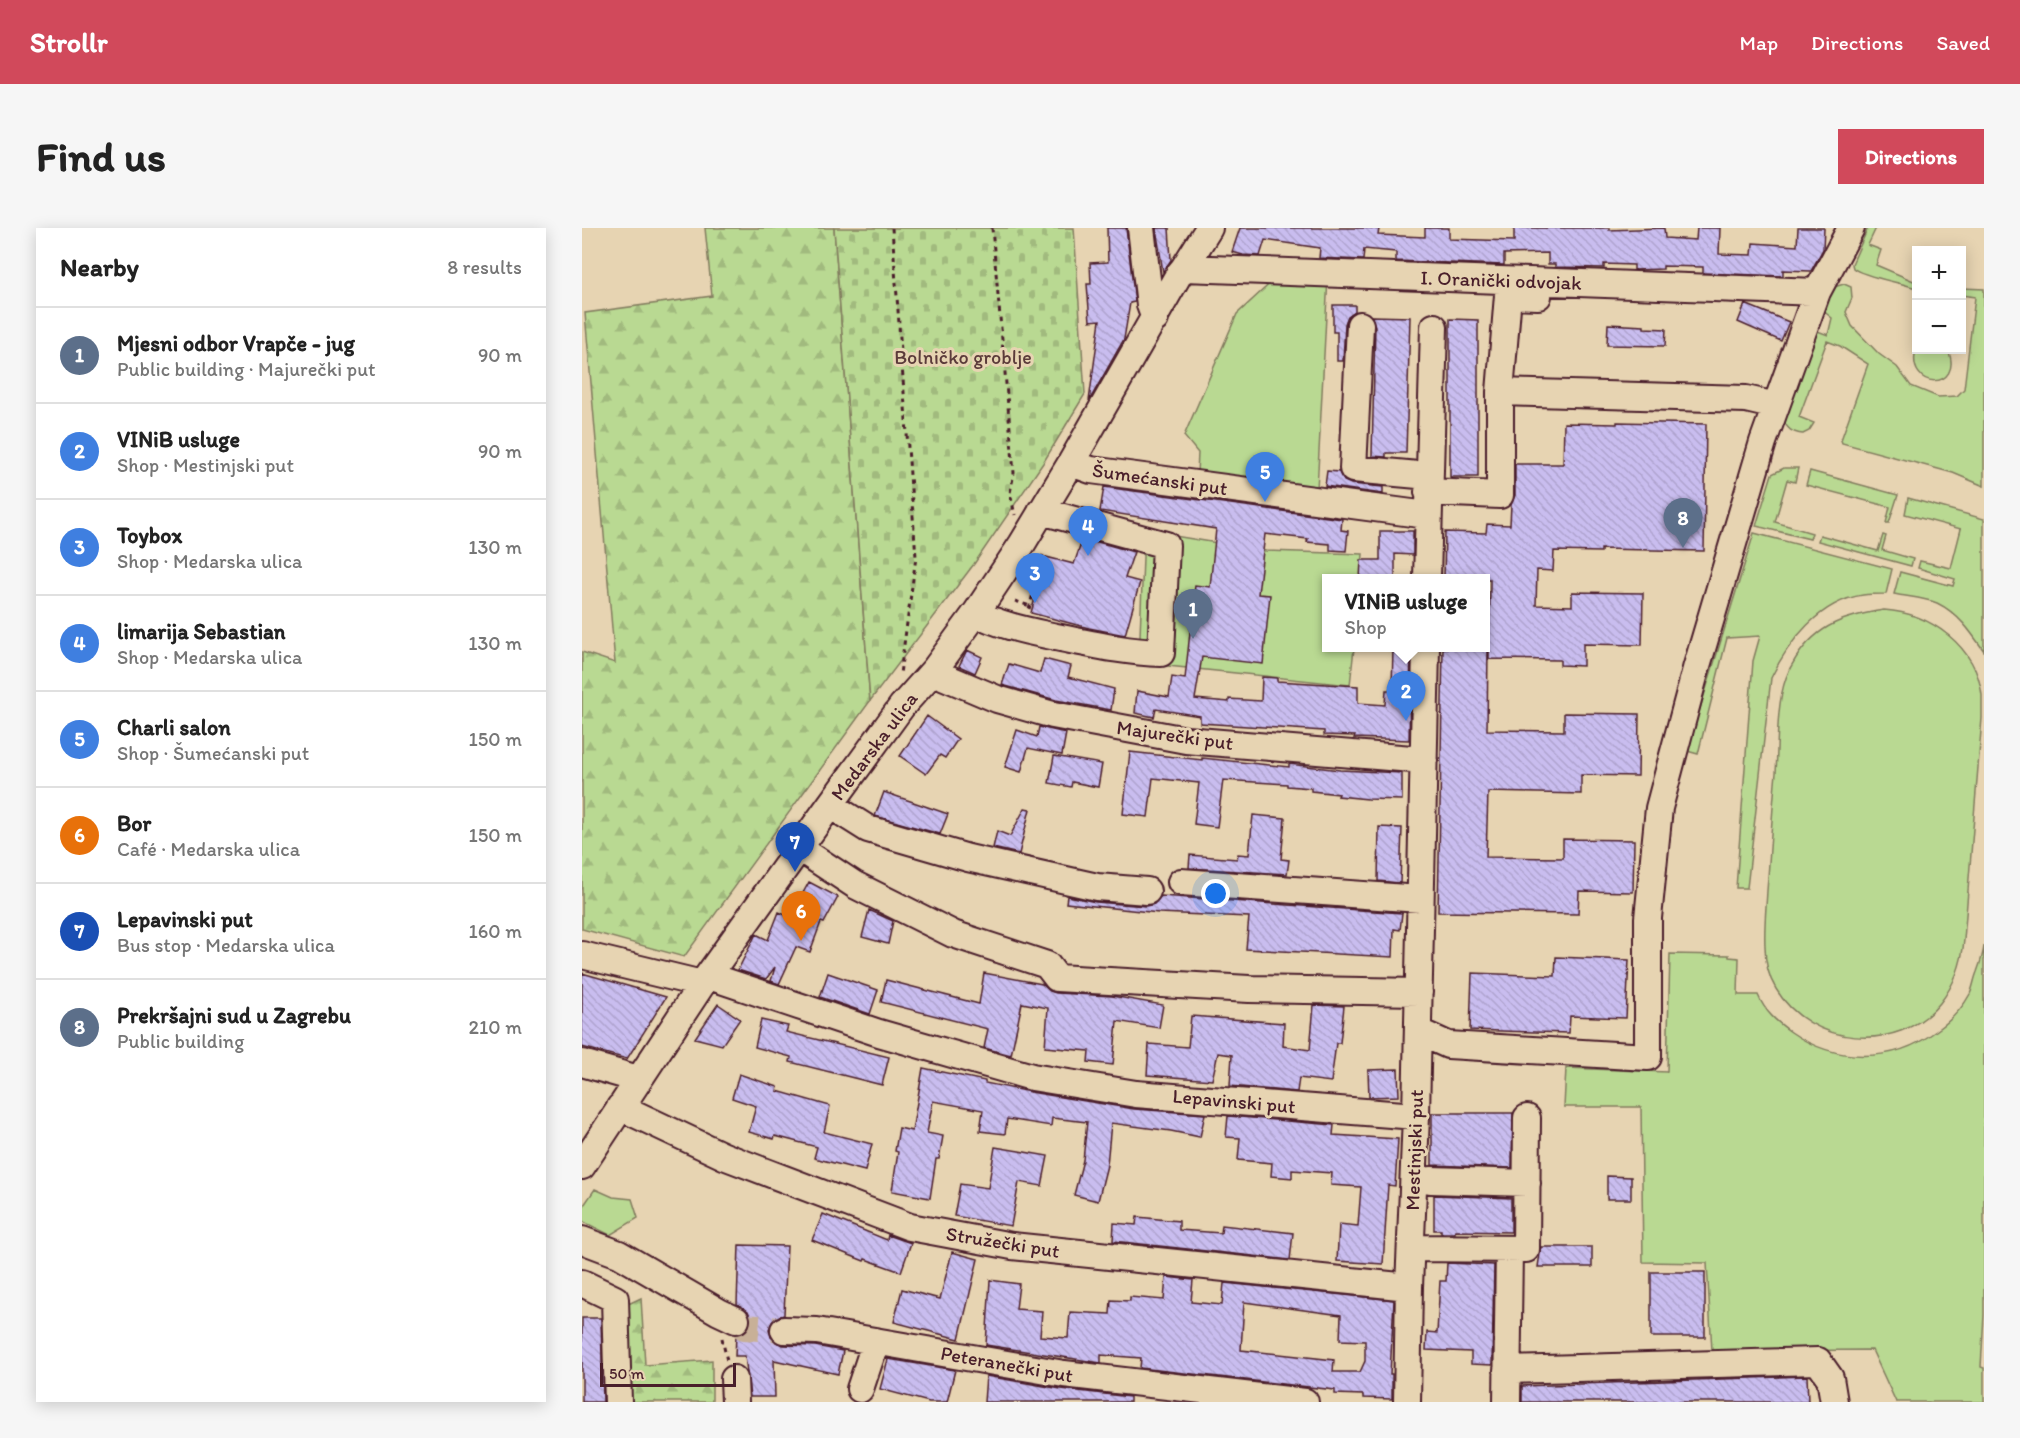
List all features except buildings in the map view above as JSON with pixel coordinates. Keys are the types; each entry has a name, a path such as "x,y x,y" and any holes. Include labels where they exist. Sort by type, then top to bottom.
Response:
{"street":[{"path":"1141,228 1150,305 1155,319"},
{"name":"Medarska ulica","path":"582,1166 592,1133 620,1107 705,980 799,848 902,706 934,669 976,613 1036,521 1179,274 1209,228"},
{"path":"1426,1035 1448,1045 1648,1058 1648,918 1659,808 1711,615 1776,406 1817,292 1851,228"},
{"name":"I. Oranički odvojak","path":"1184,268 1817,292"},
{"path":"1360,324 1353,469 1428,494 1500,495 1500,392 1508,295 1556,297"},
{"path":"1427,574 1434,327"},
{"path":"1500,392 1746,399 1776,406"},
{"name":"Šumećanski put","path":"1071,462 1091,470 1428,494"},
{"path":"976,613 989,620 1018,628 1098,646 1161,653 1166,545 1036,521"},
{"name":"Mestinjski put","path":"1407,1402 1426,652"},
{"name":"Majurečki put","path":"934,669 945,677 997,699 1053,715 1186,740 1424,760"},
{"path":"830,805 868,829 968,858 1097,887 1147,891"},
{"path":"799,848 855,885 953,934 1047,965 1058,978 1249,989 1419,992"},
{"path":"1181,882 1420,899"},
{"name":"Lepavinski put","path":"582,956 705,980 1032,1077 1136,1094 1416,1116"},
{"path":"582,1062 638,1079"},
{"name":"Stružečki put","path":"620,1107 724,1156 910,1227 1012,1246 1409,1287"},
{"path":"1411,1248 1526,1249 1527,1118"},
{"path":"1431,1180 1527,1184"},
{"path":"582,1240 619,1254 728,1316"},
{"path":"1507,1402 1509,1249"},
{"path":"582,1283 615,1299 618,1402"},
{"name":"Peteranečki put","path":"784,1330 817,1331 1064,1374 1305,1402"},
{"path":"860,1389 876,1341"},
{"path":"1507,1370 1818,1361 1830,1378 1834,1402"}],"path":[{"path":"892,228 916,557 896,701 902,706"},
{"path":"992,228 1014,473 1010,493 1011,504 1015,516 1036,521"},
{"path":"1027,615 1043,555"},
{"path":"1015,601 1030,606"},
{"path":"728,1316 722,1339 734,1390"}],"green space":[{"path":"705,228 834,228 870,701 684,957 582,929 582,652 615,663 585,313 712,296"},
{"name":"Bolničko groblje","path":"834,228 1074,228 1085,394 1043,463 974,564 870,701"},
{"path":"1868,228 1876,228 1868,245 1881,250 1876,265 1912,280 1912,287 1857,271 1852,264"},
{"path":"1277,277 1328,277 1317,490 1197,474 1198,453 1184,436 1237,314"},
{"path":"1844,284 1851,287 1852,298 1846,312 1852,326 1879,354 1897,367 1911,386 1938,397 1957,396 1964,389 1975,297 1966,296 1966,288 1984,289 1984,486 1953,473 1842,443 1841,440 1868,364 1840,346 1827,341 1799,417 1814,423 1809,431 1803,434 1790,430 1786,425 1783,419 1815,330 1828,335 1832,318 1822,310 1834,287"},
{"path":"1916,354 1949,354 1951,363 1949,373 1942,379 1934,381 1926,379 1919,373 1915,363"},
{"path":"1784,468 1798,468 1795,482 1787,480 1775,522 1812,533 1810,539 1756,526 1772,474"},
{"path":"1810,471 1898,495 1889,523 1886,523 1890,507 1806,485"},
{"path":"1908,498 1984,519 1984,651 1963,624 1945,607 1927,600 1894,594 1900,572 1953,586 1955,579 1918,568 1920,561 1951,568 1961,529 1905,514"},
{"path":"1144,531 1266,551 1363,554 1361,574 1322,574 1322,652 1354,652 1350,685 1139,663"},
{"path":"1754,533 1892,569 1886,594 1863,595 1847,599 1819,614 1786,651 1771,678 1747,888 1736,888 1753,661 1760,636 1727,638 1698,754 1687,751"},
{"path":"1820,535 1878,551 1883,535 1886,536 1882,550 1913,559 1911,566 1818,541"},
{"path":"1884,610 1918,618 1934,625 1961,647 1978,677 1982,695 1982,718 1964,940 1957,973 1940,1003 1922,1020 1901,1031 1879,1036 1855,1037 1832,1032 1810,1023 1791,1008 1776,989 1768,968 1765,952 1765,925 1778,725 1780,701 1786,678 1805,646 1823,629 1857,615"},
{"path":"1984,946 1984,1315 1981,1367 1984,1368 1984,1402 1896,1402 1872,1350 1712,1351 1707,1263 1643,1262 1641,1107 1564,1107 1566,1068 1667,1072 1670,954 1729,955 1729,957 1739,958 1738,995 1758,995 1764,1007 1776,1020 1808,1042 1826,1050 1864,1056 1883,1054 1919,1042 1950,1019 1970,994"},
{"path":"595,1189 613,1197 632,1199 638,1218 610,1235 582,1221 582,1208"},
{"path":"641,1298 645,1365 712,1360 712,1402 625,1402 622,1307"}],"tunnel":[{"path":"736,1320 744,1327 784,1330"}],"place":[{"name":"Charli salon","path":"1265,502"},
{"name":"Prekršajni sud u Zagrebu","path":"1683,548"},
{"name":"limarija Sebastian","path":"1088,556"},
{"name":"Toybox","path":"1035,603"},
{"name":"Mjesni odbor Vrapče - jug","path":"1193,639"},
{"name":"VINiB usluge","path":"1406,721"},
{"name":"Lepavinski put","path":"795,872"},
{"name":"Bor","path":"801,941"}]}
